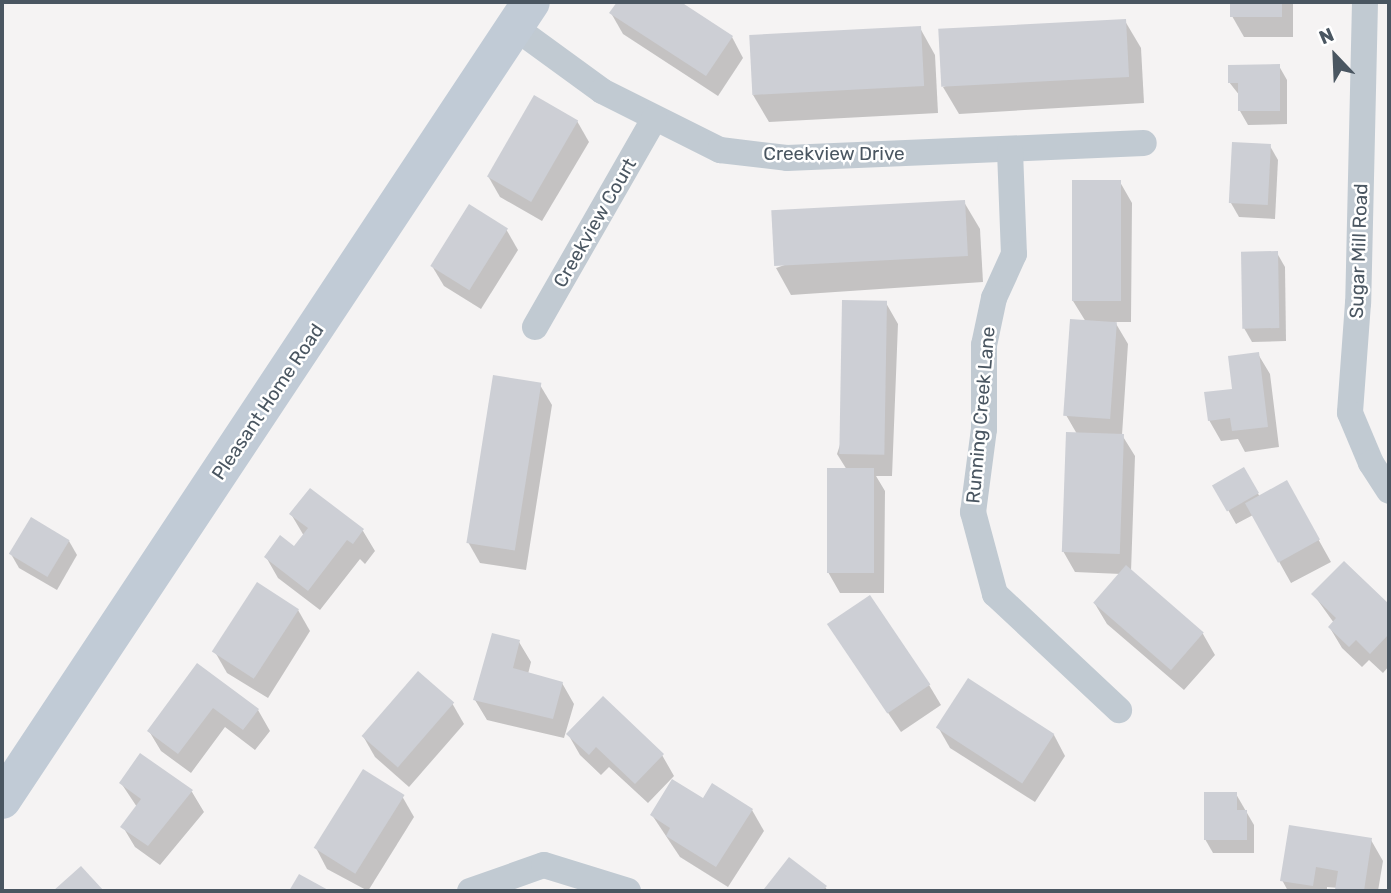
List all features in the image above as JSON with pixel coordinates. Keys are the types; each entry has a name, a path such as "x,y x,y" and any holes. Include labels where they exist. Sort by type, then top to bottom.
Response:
{"main road":[{"name":"Pleasant Home Road","path":"2,800 524,15"}],"street":[{"name":"Sugar Mill Road","path":"1365,2 1359,303 1350,413 1371,463 1389,491"},
{"name":"Creekview Drive","path":"524,15 602,91 720,150 787,158 1010,151 1144,143"},
{"name":"Creekview Court","path":"535,327 654,119"},
{"name":"Running Creek Lane","path":"1010,151 1014,254 993,298 984,345 984,429 973,512 995,594 1119,710"},
{"path":"470,891 544,865 628,891"}],"building":[{"path":"617,2 681,2 733,36 706,76 609,13"},
{"path":"1230,2 1282,2 1282,17 1230,17"},
{"path":"1126,19 1129,77 941,87 938,29"},
{"path":"921,26 924,86 752,95 749,35"},
{"path":"1280,64 1280,111 1238,111 1238,83 1228,83 1228,65"},
{"path":"534,95 578,120 531,202 487,176"},
{"path":"1232,142 1271,144 1268,205 1229,203"},
{"path":"1072,180 1121,180 1121,301 1072,301"},
{"path":"965,200 968,256 774,266 771,210"},
{"path":"469,204 508,228 469,290 430,266"},
{"path":"1278,251 1279,328 1242,329 1241,252"},
{"path":"842,300 887,301 884,455 839,454"},
{"path":"1070,319 1117,322 1110,419 1063,416"},
{"path":"1259,352 1268,427 1232,431 1230,418 1208,421 1204,392 1232,389 1228,356"},
{"path":"493,375 541,383 515,551 466,543"},
{"path":"1066,432 1124,434 1120,554 1062,552"},
{"path":"1244,467 1259,493 1227,511 1212,486"},
{"path":"827,468 874,468 874,573 827,573"},
{"path":"1287,480 1320,539 1278,563 1245,503"},
{"path":"310,488 364,529 353,544 347,540 308,591 264,557 280,535 294,546 308,528 289,514"},
{"path":"31,517 70,540 47,577 9,554"},
{"path":"1344,561 1389,604 1389,634 1370,654 1356,640 1349,647 1328,627 1336,618 1311,594"},
{"path":"1126,565 1204,633 1171,670 1093,603"},
{"path":"257,582 299,609 254,679 212,652"},
{"path":"870,595 930,685 887,714 827,624"},
{"path":"492,633 520,640 513,668 563,682 553,719 473,700"},
{"path":"197,663 259,709 243,730 213,708 178,754 147,731"},
{"path":"418,671 454,702 398,767 362,736"},
{"path":"968,678 1054,734 1022,784 936,727"},
{"path":"603,696 664,754 635,784 596,747 589,755 566,734"},
{"path":"140,753 193,790 148,846 120,827 141,799 119,783"},
{"path":"363,769 405,795 355,874 314,848"},
{"path":"672,779 703,798 712,783 753,809 716,867 666,836 670,828 650,815"},
{"path":"1204,792 1237,792 1237,810 1247,810 1247,840 1204,840"},
{"path":"1289,825 1372,838 1364,891 1335,890 1338,871 1316,867 1313,886 1280,881"},
{"path":"789,857 827,886 822,891 764,889"},
{"path":"81,866 104,891 53,891"},
{"path":"299,874 330,891 289,891"}]}
